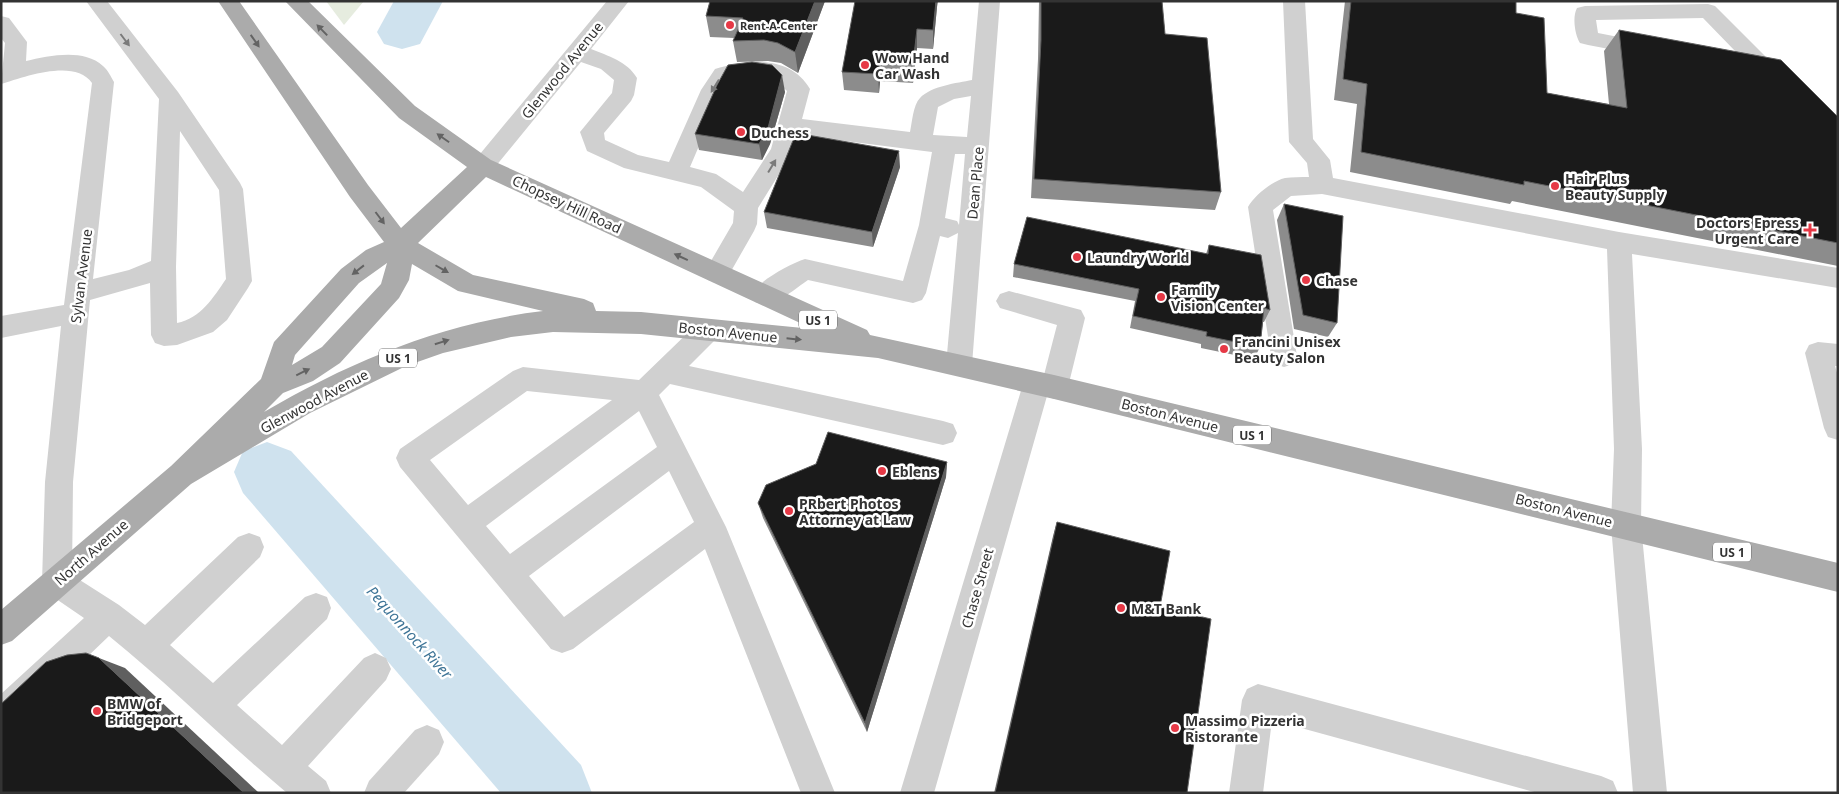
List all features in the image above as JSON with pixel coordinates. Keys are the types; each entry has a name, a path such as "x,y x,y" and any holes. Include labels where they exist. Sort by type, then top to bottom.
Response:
{"main road":[{"path":"228,1 360,191 400,245 468,284 641,323"},
{"name":"Chopsey Hill Road","path":"295,1 407,112 483,166 878,348"},
{"name":"Glenwood Avenue","path":"273,385 278,362 283,350 350,276 375,257 400,245 483,166"},
{"name":"Glenwood Avenue","path":"181,475 273,385 302,373 330,355 390,290 397,279 400,267 400,245"},
{"name":"Glenwood Avenue","path":"181,475 300,405 397,358 442,342 511,326 553,321 641,323"},
{"name":"Boston Avenue","path":"641,323 878,348 958,365 1626,525 1838,578"},
{"name":"North Avenue","path":"1,630 181,475"}],"street":[{"path":"96,1 170,98 231,189 239,281 213,317 186,333 174,337 164,335 163,267 170,98"},
{"name":"Glenwood Avenue","path":"483,166 619,1"},
{"name":"Dean Place","path":"958,365 979,147 990,1"},
{"path":"1294,1 1301,142 1318,160 1322,185"},
{"path":"1664,53 1588,38 1586,13 1708,11 1790,94"},
{"path":"1,23 16,42 8,75"},
{"path":"577,52 609,64 626,78 623,94 592,132 595,145 632,162 708,180 746,208"},
{"name":"Sylvan Avenue","path":"8,75 49,65 75,63 97,71 103,82 77,303 60,482 57,582"},
{"path":"1731,66 1769,73"},
{"path":"676,172 712,90 723,74 759,69 781,73 799,89 782,150 746,208 745,224 717,273"},
{"path":"920,142 928,103 950,92 983,86"},
{"path":"790,126 945,145 979,147"},
{"path":"764,295 805,269 913,293 930,225 945,145"},
{"path":"1284,356 1260,206 1285,187 1322,185 1619,242 1838,278"},
{"path":"930,225 970,232"},
{"path":"1619,242 1628,449 1626,525 1650,793"},
{"path":"1,326 77,303 163,267"},
{"name":"Chase Street","path":"917,793 1046,385 1072,318 1009,301"},
{"path":"465,524 644,392 708,330"},
{"path":"1838,354 1818,353 1838,428"},
{"path":"666,372 943,433"},
{"path":"644,392 523,379 410,458 562,638 711,527"},
{"path":"644,392 711,527 818,792"},
{"path":"508,574 673,451"},
{"path":"146,646 249,548"},
{"path":"57,582 108,616 146,646 212,706 314,793"},
{"path":"212,706 316,608"},
{"path":"1,716 108,616"},
{"path":"283,768 375,669"},
{"path":"1246,793 1258,700 1601,793"},
{"path":"381,793 427,742"}],"shaded area":[{"path":"326,1 364,1 344,25"}],"building":[{"path":"710,1 815,1 795,52 778,43 764,40 733,41 743,18 706,16"},
{"path":"855,1 936,1 933,30 917,29 913,64 880,63 878,74 842,72"},
{"path":"1041,1 1162,1 1165,34 1207,38 1221,192 1034,179 1041,40"},
{"path":"1351,1 1516,1 1516,13 1544,18 1547,93 1627,108 1619,30 1781,60 1838,117 1838,243 1524,181 1524,185 1361,152 1367,84 1343,79"},
{"name":"Duchess","path":"752,62 772,65 782,75 768,128 759,144 695,134 728,65"},
{"path":"796,133 899,151 872,232 764,212"},
{"name":"Chase","path":"1284,204 1343,216 1337,323 1303,315"},
{"path":"1027,217 1208,254 1209,245 1261,255 1270,310 1264,308 1260,347 1206,336 1207,332 1133,316 1139,289 1014,264"},
{"path":"828,432 947,462 865,723 758,503 766,485 816,464"},
{"path":"1057,522 1170,551 1160,607 1211,619 1187,793 995,793"},
{"name":"BMW of Bridgeport","path":"86,653 99,658 244,793 1,793 1,704 46,662 67,655"}],"waterway":[{"name":"Pequonnock River","path":"402,32 419,1"},
{"name":"Pequonnock River","path":"267,472 553,793"}],"place":[{"name":"Rent-A-Center","path":"730,25"},
{"name":"Wow Hand Car Wash","path":"865,65"},
{"name":"Duchess","path":"741,132"},
{"name":"Hair Plus Beauty Supply","path":"1555,186"},
{"name":"Doctors Epress Urgent Care","path":"1810,230"},
{"name":"Laundry World","path":"1077,257"},
{"name":"Chase","path":"1306,280"},
{"name":"Family Vision Center","path":"1161,297"},
{"name":"Francini Unisex Beauty Salon","path":"1224,349"},
{"name":"Eblens","path":"882,471"},
{"name":"PRbert Photos Attorney at Law","path":"789,511"},
{"name":"M&T Bank","path":"1121,608"},
{"name":"BMW of Bridgeport","path":"97,711"},
{"name":"Massimo Pizzeria Ristorante","path":"1175,728"}]}
